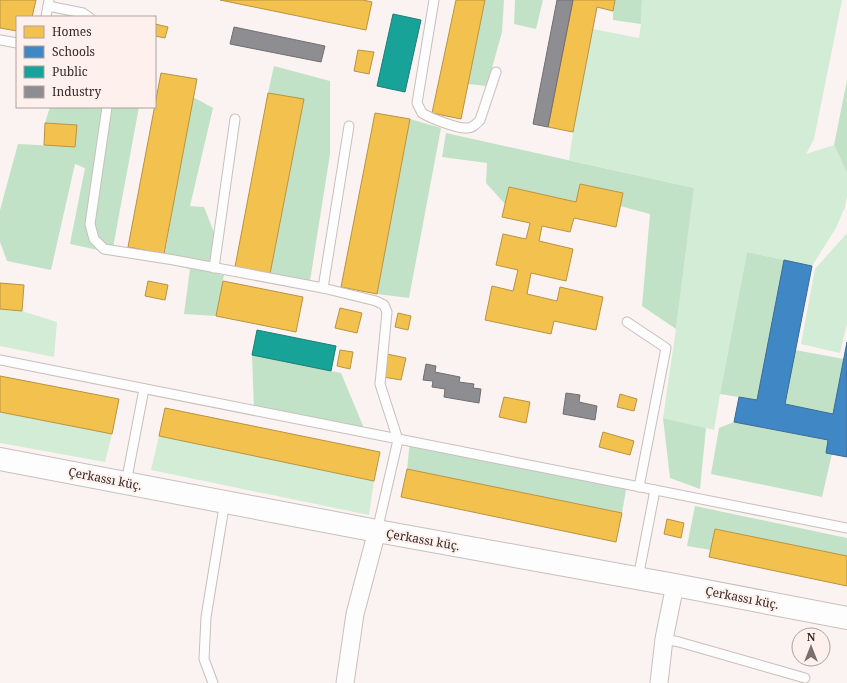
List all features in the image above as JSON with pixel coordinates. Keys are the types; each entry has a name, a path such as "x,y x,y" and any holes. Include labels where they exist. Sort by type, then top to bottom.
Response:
{"street":[{"name":"Çerkassı küç.","path":"0,459 377,531 638,578 847,618"},
{"path":"345,683 355,614 377,531"},
{"path":"658,683 664,639 675,585"}],"lane":[{"path":"434,0 417,103 422,113 457,127 466,128 475,126 480,120 496,72"},
{"path":"46,16 49,3 83,13 88,16"},
{"path":"0,40 16,43"},
{"path":"107,108 90,224 94,239 104,249 174,260 323,288 376,301 384,305 388,312 380,384 398,440 377,531"},
{"path":"214,268 235,118"},
{"path":"323,288 349,126"},
{"path":"627,322 666,348 639,487"},
{"path":"0,360 847,528"},
{"path":"126,483 144,389"},
{"path":"638,578 655,490"},
{"path":"213,683 204,659 206,617 225,501"},
{"path":"664,639 806,678"}],"green space":[{"path":"485,0 504,0 502,32 487,86 468,84"},
{"path":"515,0 543,0 536,29 514,24"},
{"path":"615,0 642,0 641,24 613,20"},
{"path":"642,0 842,0 814,139 806,154 834,145 847,173 847,195 845,207 836,228 812,266 747,252 714,430 663,418 694,188 569,160 593,29 639,38"},
{"path":"274,66 330,81 330,154 310,281 270,274 304,100 268,93"},
{"path":"847,80 847,173 834,145"},
{"path":"193,97 213,108 190,206 204,207 219,245 214,273 224,275 216,316 184,314 190,269 163,263"},
{"path":"50,108 139,108 112,253 70,244 85,168 75,164 51,270 7,261 0,242 0,210 18,144 75,147 77,125 45,123"},
{"path":"410,119 441,128 409,298 377,294"},
{"path":"446,133 694,188 676,329 642,306 650,214 620,206 623,193 580,184 576,202 509,187 505,204 486,183 487,163 442,157"},
{"path":"847,233 847,323 840,353 801,344 815,269"},
{"path":"747,252 784,260 757,400 720,394"},
{"path":"0,309 22,311 57,322 54,357 0,346"},
{"path":"795,350 844,359 833,414 785,404"},
{"path":"252,355 341,373 366,433 254,410"},
{"path":"0,412 112,434 105,462 0,443"},
{"path":"663,418 706,428 700,489 670,478"},
{"path":"734,422 828,440 826,453 832,454 822,497 711,474 719,428"},
{"path":"159,436 374,481 369,515 151,470"},
{"path":"410,441 627,484 622,513 407,469"},
{"path":"695,506 847,538 847,556 715,529 711,550 687,546"}],"building: Homes":[{"path":"0,0 36,0 32,16 16,16 16,31 0,28"},
{"path":"220,0 363,0 372,2 366,30"},
{"path":"456,0 485,0 461,119 432,113"},
{"path":"573,0 615,0 613,11 597,7 573,132 548,127"},
{"path":"156,24 168,27 165,38 156,36"},
{"path":"358,50 374,52 369,74 354,71"},
{"path":"161,73 197,79 164,254 128,247 154,108 156,108 156,99"},
{"path":"268,93 304,99 270,274 235,267"},
{"path":"375,113 410,119 377,294 341,287"},
{"path":"45,123 77,125 75,147 44,145"},
{"path":"580,184 623,193 616,227 574,218 570,232 542,226 539,241 573,249 566,281 531,273 527,294 557,301 560,287 603,297 596,330 554,321 551,334 485,320 492,286 513,291 518,270 496,265 503,234 526,239 530,223 502,217 509,187 576,202"},
{"path":"148,281 168,285 165,300 145,296"},
{"path":"223,281 303,297 296,332 216,316"},
{"path":"0,283 24,285 22,311 0,309"},
{"path":"340,308 362,313 357,333 335,328"},
{"path":"398,313 411,316 408,330 395,327"},
{"path":"340,350 353,352 350,369 337,366"},
{"path":"387,354 406,358 401,380 383,377"},
{"path":"0,376 119,399 112,434 0,412"},
{"path":"620,394 637,399 634,411 617,407"},
{"path":"504,397 530,402 526,423 499,417"},
{"path":"165,408 380,452 374,481 159,436"},
{"path":"603,432 634,441 630,455 599,447"},
{"path":"407,469 622,513 616,542 401,497"},
{"path":"667,519 684,523 681,538 664,534"},
{"path":"715,529 847,556 847,586 709,557"}],"building: Schools":[{"path":"784,260 812,266 785,404 833,414 847,342 847,457 826,453 828,440 734,422 739,397 757,400"}],"building: Public":[{"path":"393,14 421,20 405,92 377,86"},
{"path":"257,330 336,346 331,371 252,355"}],"building: Industry":[{"path":"557,0 573,0 548,127 533,124"},
{"path":"234,27 325,46 321,62 230,44"},
{"path":"426,364 436,366 435,372 460,377 459,382 474,384 473,388 481,389 479,403 444,397 445,389 432,387 433,381 423,380"},
{"path":"566,393 580,395 579,402 597,406 595,420 563,414"}]}
